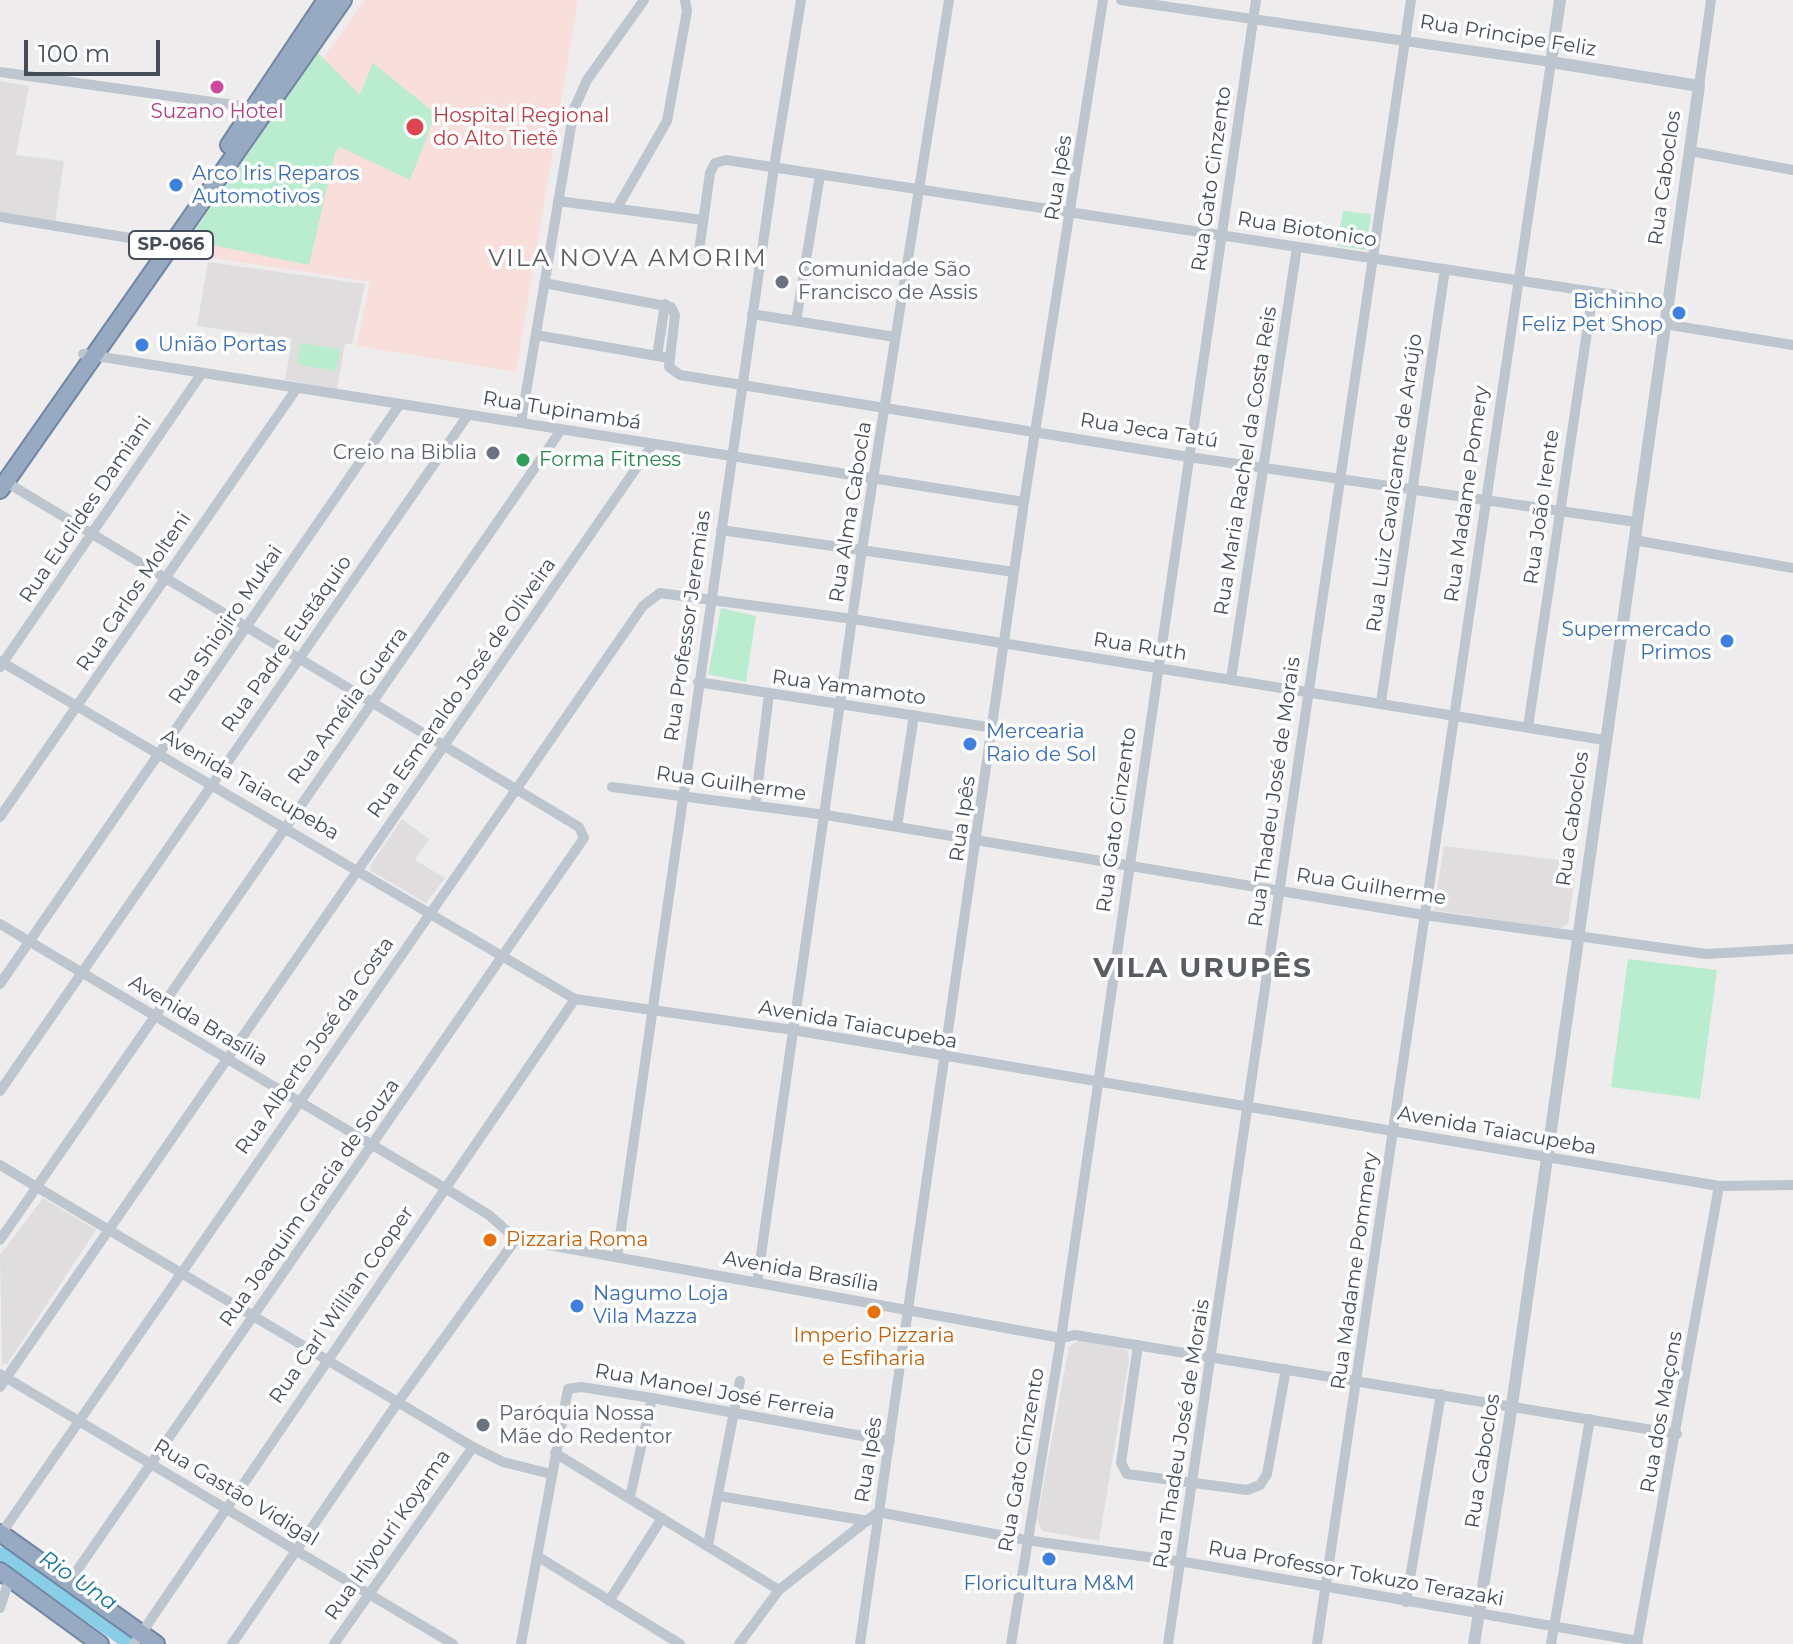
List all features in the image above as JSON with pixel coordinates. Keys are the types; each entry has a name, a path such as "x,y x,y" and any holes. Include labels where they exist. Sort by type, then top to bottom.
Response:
{"highway":[{"name":"SP-066","path":"2,481 45,424 161,243 326,0"},
{"name":"SP-066","path":"2,481 65,378 89,355 343,0"},
{"path":"45,424 64,389 65,378"},
{"path":"1,1533 137,1637 156,1644"},
{"path":"5,1574 100,1644"}],"street":[{"path":"521,422 578,95 644,0"},
{"path":"617,208 667,121 687,11 685,0"},
{"name":"Rua Professor Jeremias","path":"617,1257 731,456 801,0"},
{"name":"Rua Alma Cabocla","path":"757,1283 862,549 949,0"},
{"name":"Rua Ipês","path":"860,1644 994,728 1024,502 1072,213 1103,0"},
{"name":"Rua Principe Feliz","path":"1121,0 1699,86"},
{"name":"Rua Gato Cinzento","path":"1011,1644 1061,1338 1256,0"},
{"name":"Rua Thadeu José de Morais","path":"1168,1644 1213,1357 1338,478 1411,0"},
{"path":"1518,281 1560,0"},
{"name":"Rua Caboclos","path":"1474,1644 1512,1405 1711,0"},
{"path":"0,72 255,108"},
{"path":"1690,151 1793,170"},
{"name":"Rua Biotonico","path":"703,220 710,173 720,161 1667,303"},
{"path":"796,321 820,175"},
{"path":"558,201 703,220 699,251"},
{"path":"0,217 161,243"},
{"name":"Rua Maria Rachel da Costa Reis","path":"1231,679 1297,247"},
{"name":"Rua Luiz Cavalcante de Araújo","path":"1381,702 1445,269"},
{"name":"Rua Madame Pomery","path":"1455,714 1518,281"},
{"path":"536,335 663,357 665,304 544,283"},
{"name":"Rua João Irente","path":"1528,727 1593,292"},
{"path":"752,314 895,337"},
{"path":"1664,324 1793,345"},
{"name":"Rua Tupinambá","path":"89,355 1024,502"},
{"name":"Rua Jeca Tatú","path":"663,357 674,374 1189,457 1636,522"},
{"name":"Rua Euclides Damiani","path":"1,664 202,373"},
{"name":"Rua Carlos Molteni","path":"0,817 297,388"},
{"name":"Rua Shiojiro Mukai","path":"0,984 400,404"},
{"name":"Rua Padre Eustáquio","path":"0,1091 84,974 468,415"},
{"name":"Rua Amélia Guerra","path":"0,1240 561,430"},
{"name":"Rua Esmeraldo José de Oliveira","path":"2,1379 109,1230 653,444"},
{"path":"2,481 515,789"},
{"path":"721,530 1014,572"},
{"path":"1634,540 1793,568"},
{"name":"Rua Ruth","path":"669,592 1381,702 1604,740"},
{"name":"Rua Alberto José da Costa","path":"1,1533 643,606 651,597 669,592"},
{"name":"Avenida Taiacupeba","path":"1,664 285,825 575,999 793,1030 946,1059 1719,1186 1793,1185"},
{"name":"Rua Yamamoto","path":"698,682 994,728"},
{"path":"755,806 769,694"},
{"name":"Rua Madame Pommery","path":"1317,1644 1455,714"},
{"path":"897,826 914,715"},
{"name":"Rua Guilherme","path":"612,787 826,815 1424,915 1706,954 1793,949"},
{"name":"Rua Joaquim Gracia de Souza","path":"69,1582 154,1465 582,845 584,838 579,827 515,789"},
{"name":"Avenida Brasília","path":"0,924 445,1188 489,1215 516,1239 1061,1338 1075,1335 1677,1434"},
{"name":"Rua Carl Willian Cooper","path":"137,1637 575,999"},
{"path":"0,1165 473,1447 503,1462 551,1474"},
{"name":"Rua dos Maçons","path":"1638,1642 1719,1186"},
{"path":"232,1644 398,1402 516,1239"},
{"path":"1138,1345 1122,1468 1127,1474 1247,1490 1260,1485 1267,1474 1286,1369"},
{"name":"Rua Gastão Vidigal","path":"2,1379 78,1419 369,1594 439,1641 453,1644"},
{"path":"708,1545 740,1381"},
{"name":"Rua Manoel José Ferreia","path":"555,1453 568,1389 581,1387 890,1441"},
{"path":"1406,1602 1441,1394"},
{"path":"630,1497 652,1398"},
{"path":"1551,1644 1590,1419"},
{"name":"Rua Hiyouri Koyama","path":"334,1644 473,1447"},
{"path":"521,1644 555,1453 779,1590"},
{"path":"719,1496 868,1521"},
{"path":"739,1644 779,1590 878,1512"},
{"name":"Rua Professor Tokuzo Terazaki","path":"878,1512 1026,1540 1181,1561 1638,1642"},
{"path":"609,1601 662,1518"},
{"path":"537,1556 680,1644"},
{"path":"0,1608 5,1574"}],"shaded area":[{"name":"Hospital Regional do Alto Tietê","path":"365,0 578,0 516,372 357,346 370,282 183,253"},
{"path":"0,81 29,86 16,155 64,161 55,223 0,215"},
{"path":"208,262 365,284 352,344 345,344 337,389 285,380 292,339 197,326"},
{"path":"402,819 429,839 415,860 445,878 426,903 371,871 370,866"},
{"path":"1444,846 1577,862 1568,924 1559,929 1434,910"},
{"path":"43,1198 96,1230 7,1364 2,1364 0,1255"},
{"path":"1079,1340 1121,1347 1128,1351 1129,1359 1099,1541 1042,1531 1037,1519 1069,1347"}],"green space":[{"path":"318,53 360,95 373,63 436,114 410,180 340,147 335,153 309,265 188,240"},
{"path":"1343,211 1371,214 1366,250 1337,246"},
{"path":"301,343 340,349 336,371 297,364"},
{"path":"721,608 756,616 746,682 708,674"},
{"path":"1628,959 1717,970 1700,1099 1611,1087"}],"waterway":[{"name":"Rio Una","path":"0,1555 32,1573 132,1644"}],"place":[{"name":"Suzano Hotel","path":"217,87"},
{"name":"Hospital Regional do Alto Tietê","path":"415,127"},
{"name":"Arco Iris Reparos Automotivos","path":"176,185"},
{"name":"Comunidade São Francisco de Assis","path":"782,282"},
{"name":"Bichinho Feliz Pet Shop","path":"1679,313"},
{"name":"União Portas","path":"142,345"},
{"name":"Creio na Biblia","path":"493,453"},
{"name":"Forma Fitness","path":"523,460"},
{"name":"Supermercado Primos","path":"1727,641"},
{"name":"Mercearia Raio de Sol","path":"970,744"},
{"name":"Pizzaria Roma","path":"490,1240"},
{"name":"Nagumo Loja Vila Mazza","path":"577,1306"},
{"name":"Imperio Pizzaria e Esfiharia","path":"874,1312"},
{"name":"Paróquia Nossa Mãe do Redentor","path":"483,1425"},
{"name":"Floricultura M&M","path":"1049,1559"}],"district":[{"name":"VILA NOVA AMORIM","path":"628,259"},
{"name":"VILA URUPÊS","path":"1203,969"}]}
